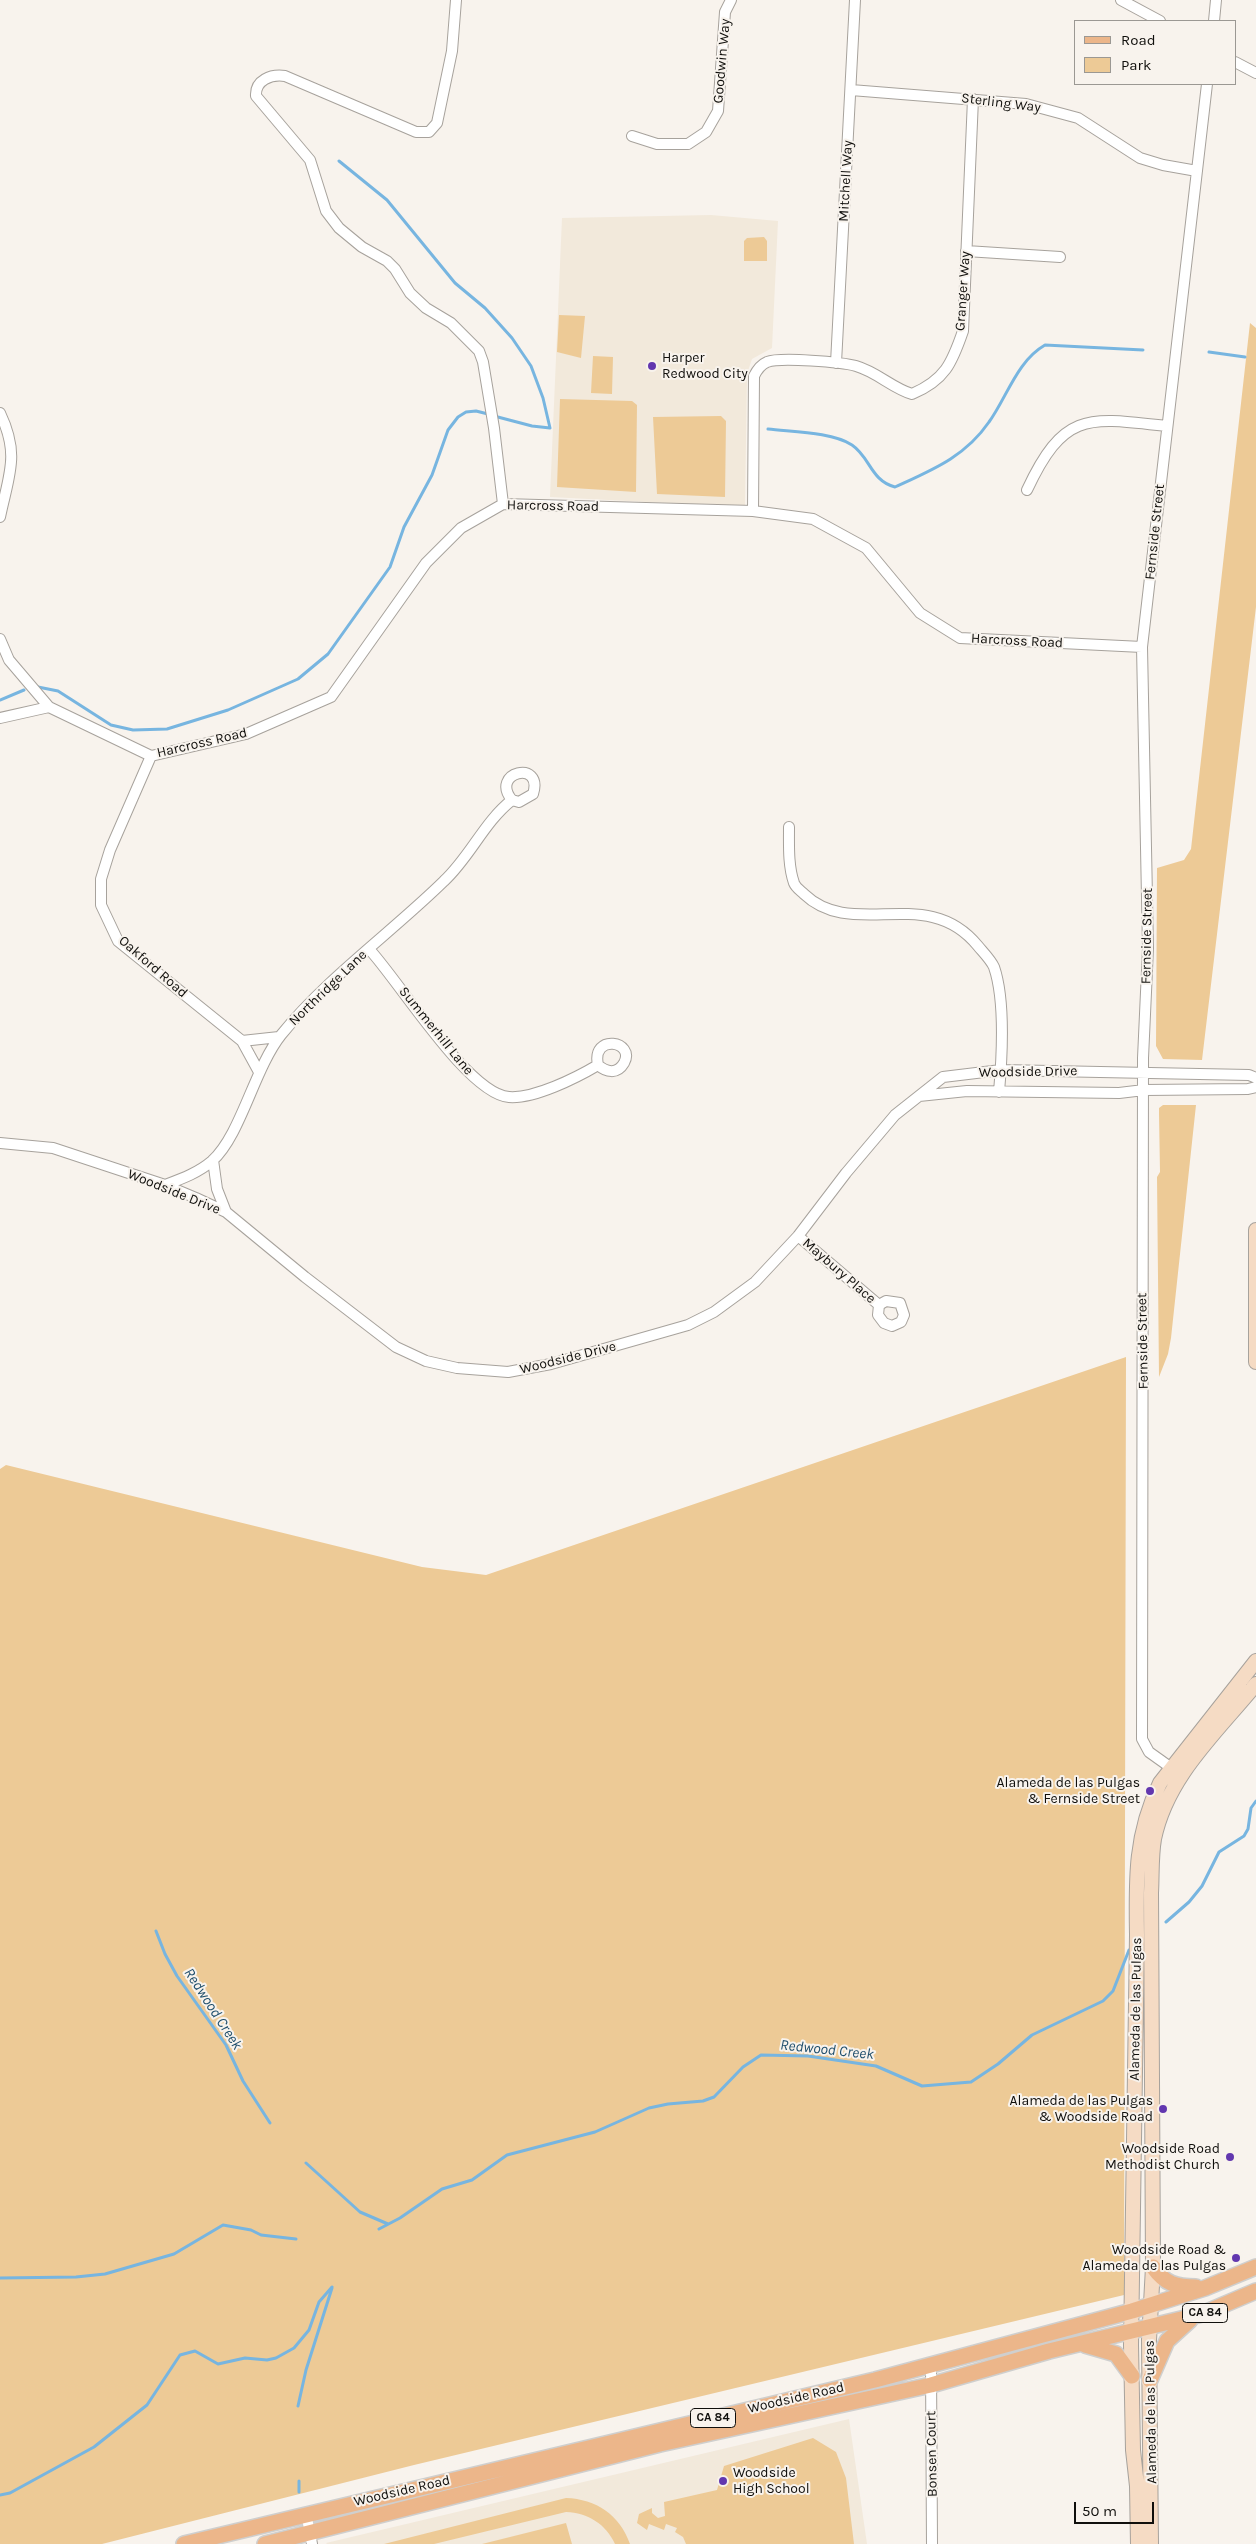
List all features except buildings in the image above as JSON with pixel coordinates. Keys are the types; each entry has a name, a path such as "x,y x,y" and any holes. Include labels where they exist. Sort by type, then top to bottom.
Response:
{"main road":[{"path":"1256,1230 1256,1362"},
{"name":"Alameda de las Pulgas","path":"1138,2544 1137,2486 1132,2450 1132,2311 1136,2045 1136,1875 1141,1836 1150,1803 1256,1661"},
{"name":"Alameda de las Pulgas","path":"1152,2544 1150,2380 1153,2268 1151,1893 1154,1842 1175,1771 1256,1684"},
{"path":"1136,2045 1151,2045"},
{"path":"1133,2174 1152,2174"},
{"name":"Woodside Road","path":"184,2544 306,2513 931,2365 1152,2305 1204,2288 1256,2267"},
{"path":"1153,2268 1167,2283 1175,2286 1204,2288"},
{"name":"Woodside Road","path":"265,2544 311,2538 660,2444 931,2386 1004,2363 1196,2316 1256,2292"},
{"path":"1150,2380 1167,2342 1196,2316"},
{"path":"1081,2344 1116,2354 1132,2376"}],"street":[{"path":"456,0 452,51 437,123 429,132 416,132 285,76 274,74 262,81 255,90 256,96 310,160 326,211 338,228 362,247 387,261 410,293 426,308 451,323 479,351 483,362 491,408 503,504"},
{"name":"Goodwin Way","path":"632,136 657,144 688,144 706,132 718,110 726,12 731,0"},
{"name":"Mitchell Way","path":"836,363 855,0"},
{"path":"1120,0 1158,20"},
{"path":"1214,20 1216,0"},
{"path":"1236,63 1256,73"},
{"name":"Fernside Street","path":"1175,1771 1149,1752 1142,1739 1143,1074 1148,939 1142,647 1166,426 1207,85"},
{"name":"Sterling Way","path":"851,90 1026,104 1056,111 1078,118 1140,158 1163,166 1197,171"},
{"name":"Granger Way","path":"753,511 754,376 759,367 773,361 836,363 857,366 880,377 900,390 912,394 938,380 955,354 963,331 973,100"},
{"path":"966,251 1060,257"},
{"path":"0,413 9,431 13,449 11,472 0,516"},
{"path":"1027,490 1041,460 1073,427 1090,421 1116,420 1166,426"},
{"name":"Harcross Road","path":"49,708 151,756 246,734 331,697 426,563 461,528 503,504 753,511 813,519 866,548 920,613 960,638 1142,647"},
{"path":"0,639 9,660 49,708 0,718"},
{"name":"Oakford Road","path":"151,756 110,850 101,879 101,904 118,941 242,1041 259,1072"},
{"name":"Northridge Lane","path":"164,1185 191,1175 212,1160 230,1136 259,1072 279,1037 305,1007 446,880 499,811 512,800"},
{"path":"789,827 794,885 814,904 833,912 848,914 926,914 955,924 972,939 994,966 998,994 1001,1070 999,1092"},
{"name":"Summerhill Lane","path":"369,950 466,1072 487,1089 508,1097 534,1092 572,1080 598,1065"},
{"path":"242,1041 279,1037"},
{"name":"Woodside Drive","path":"0,1142 53,1148 164,1185 226,1212 305,1278 396,1347 436,1363 457,1368 508,1372 551,1364 688,1325 714,1312 755,1282 798,1236 872,1140 896,1115 943,1077 1001,1070 1249,1075 1256,1078"},
{"name":"Woodside Drive","path":"918,1096 967,1091 1119,1094 1144,1090 1248,1089 1256,1087"},
{"path":"212,1160 217,1188 226,1212"},
{"name":"Maybury Place","path":"798,1236 879,1305"},
{"name":"Bonsen Court","path":"931,2365 932,2544"},
{"path":"306,2513 311,2538"}],"shaded area":[{"name":"Harper Redwood City","path":"711,215 778,221 772,348 752,359 747,374 745,507 550,497 562,218"},
{"name":"Woodside High School","path":"849,2419 867,2544 326,2543"}],"green space":[{"path":"764,237 767,241 767,261 744,261 744,241 747,238"},
{"path":"559,315 585,316 581,358 557,352"},
{"path":"1250,323 1256,328 1256,607 1202,1060 1163,1059 1156,1046 1157,868 1184,860 1191,849"},
{"path":"593,356 613,357 612,394 591,393"},
{"path":"560,399 632,401 637,405 636,492 557,487"},
{"path":"721,416 726,421 725,497 657,494 653,417"},
{"path":"1163,1105 1196,1105 1171,1338 1168,1354 1159,1377 1157,1177 1160,1172 1159,1108"},
{"path":"1126,1357 1124,2295 414,2465 102,2544 0,2544 0,1469 6,1465 422,1567 486,1575"},
{"path":"813,2438 836,2452 846,2478 854,2544 686,2544 683,2537 675,2532 677,2528 666,2524 664,2530 649,2524 647,2530 637,2523 639,2514 652,2508 652,2513 658,2518 665,2516 664,2502 717,2490 724,2466"},
{"path":"566,2498 597,2505 606,2510 620,2525 630,2544 615,2544 607,2531 589,2517 566,2512 434,2544 384,2544"},
{"path":"566,2523 572,2544 482,2544"}],"waterway":[{"path":"339,161 387,200 455,283 485,308 512,338 531,366 543,398 550,428 532,426 494,416"},
{"path":"768,429 823,435 844,441 858,450 881,480 895,487 947,461 969,445 989,422 1027,360 1045,345 1143,350"},
{"path":"1209,352 1245,357"},
{"path":"38,687 58,691 111,725 133,730 167,729 228,710 298,679 328,654 390,567 404,527 432,475 448,430 458,417 466,412 476,411 488,414"},
{"path":"0,700 24,690"},
{"name":"Redwood Creek","path":"1166,1922 1189,1902 1202,1886 1219,1852 1244,1836 1248,1829 1251,1808 1256,1801"},
{"name":"Redwood Creek","path":"156,1931 165,1954 177,1976 226,2045 243,2081 270,2123"},
{"name":"Redwood Creek","path":"379,2229 400,2218 442,2189 472,2180 507,2155 595,2132 649,2108 668,2104 703,2101 714,2097 743,2067 761,2055 808,2056 876,2066 922,2086 971,2082 998,2064 1032,2035 1103,2001 1113,1991 1129,1950"},
{"name":"Redwood Creek","path":"306,2163 360,2212 388,2224"},
{"path":"0,2278 76,2277 105,2274 174,2254 223,2225 251,2230 261,2235 296,2239"},
{"name":"Redwood Creek","path":"0,2495 10,2493 94,2447 147,2405 180,2355 195,2351 218,2364 245,2358 267,2360 276,2358 294,2348 309,2330 319,2302 332,2287"},
{"path":"298,2406 306,2370 332,2288"},
{"path":"299,2481 299,2492"}],"place":[{"name":"Harper Redwood City","path":"652,366"},
{"name":"Alameda de las Pulgas & Fernside Street","path":"1150,1791"},
{"name":"Alameda de las Pulgas & Woodside Road","path":"1163,2109"},
{"name":"Woodside Road Methodist Church","path":"1230,2157"},
{"name":"Woodside Road & Alameda de las Pulgas","path":"1236,2258"},
{"name":"Woodside High School","path":"723,2481"}]}
